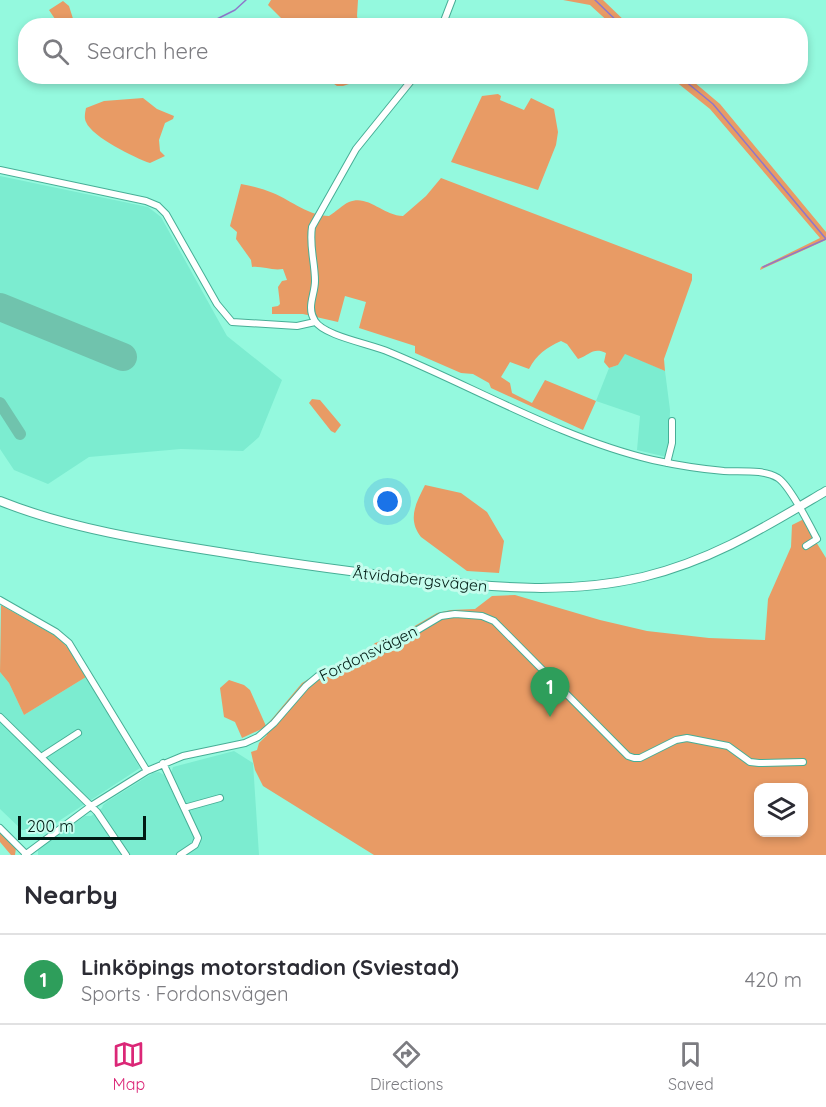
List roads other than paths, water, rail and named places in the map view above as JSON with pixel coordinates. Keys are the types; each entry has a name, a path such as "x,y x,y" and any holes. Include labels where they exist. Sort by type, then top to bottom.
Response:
{"main road":[{"name":"Åtvidabergsvägen","path":"800,510 826,490"},
{"name":"Åtvidabergsvägen","path":"0,503 39,519 70,527 252,562 395,581 536,593 592,590 667,576 730,552 826,496"}],"street":[{"path":"444,18 452,0"},
{"path":"409,84 356,149 312,227 310,240 315,282 310,305 315,322 331,333 386,351 624,453 706,469 768,474 783,483 817,539 806,546"},
{"path":"0,170 146,201 158,206 166,214 217,304 231,322 297,326 315,322"},
{"path":"667,463 672,443 672,421"},
{"path":"0,600 56,632 69,643 147,771"},
{"name":"Fordonsvägen","path":"26,855 91,806 147,771 200,751 251,741 274,723 312,680 389,647 441,616 462,614 482,616 494,621 628,756 634,758 646,755 676,740 687,738 728,746 750,762 759,764 803,762"},
{"path":"0,717 91,806 126,855"},
{"path":"41,757 78,733"},
{"path":"163,764 198,835 195,845 180,855"},
{"path":"184,808 220,798"},
{"path":"0,828 26,855"}],"waterway":[{"path":"219,18 235,10 246,0"},
{"path":"595,0 614,18"},
{"path":"689,84 713,104 826,239 763,267"}],"place":[{"name":"Linköpings motorstadion (Sviestad)","path":"550,717"}]}
